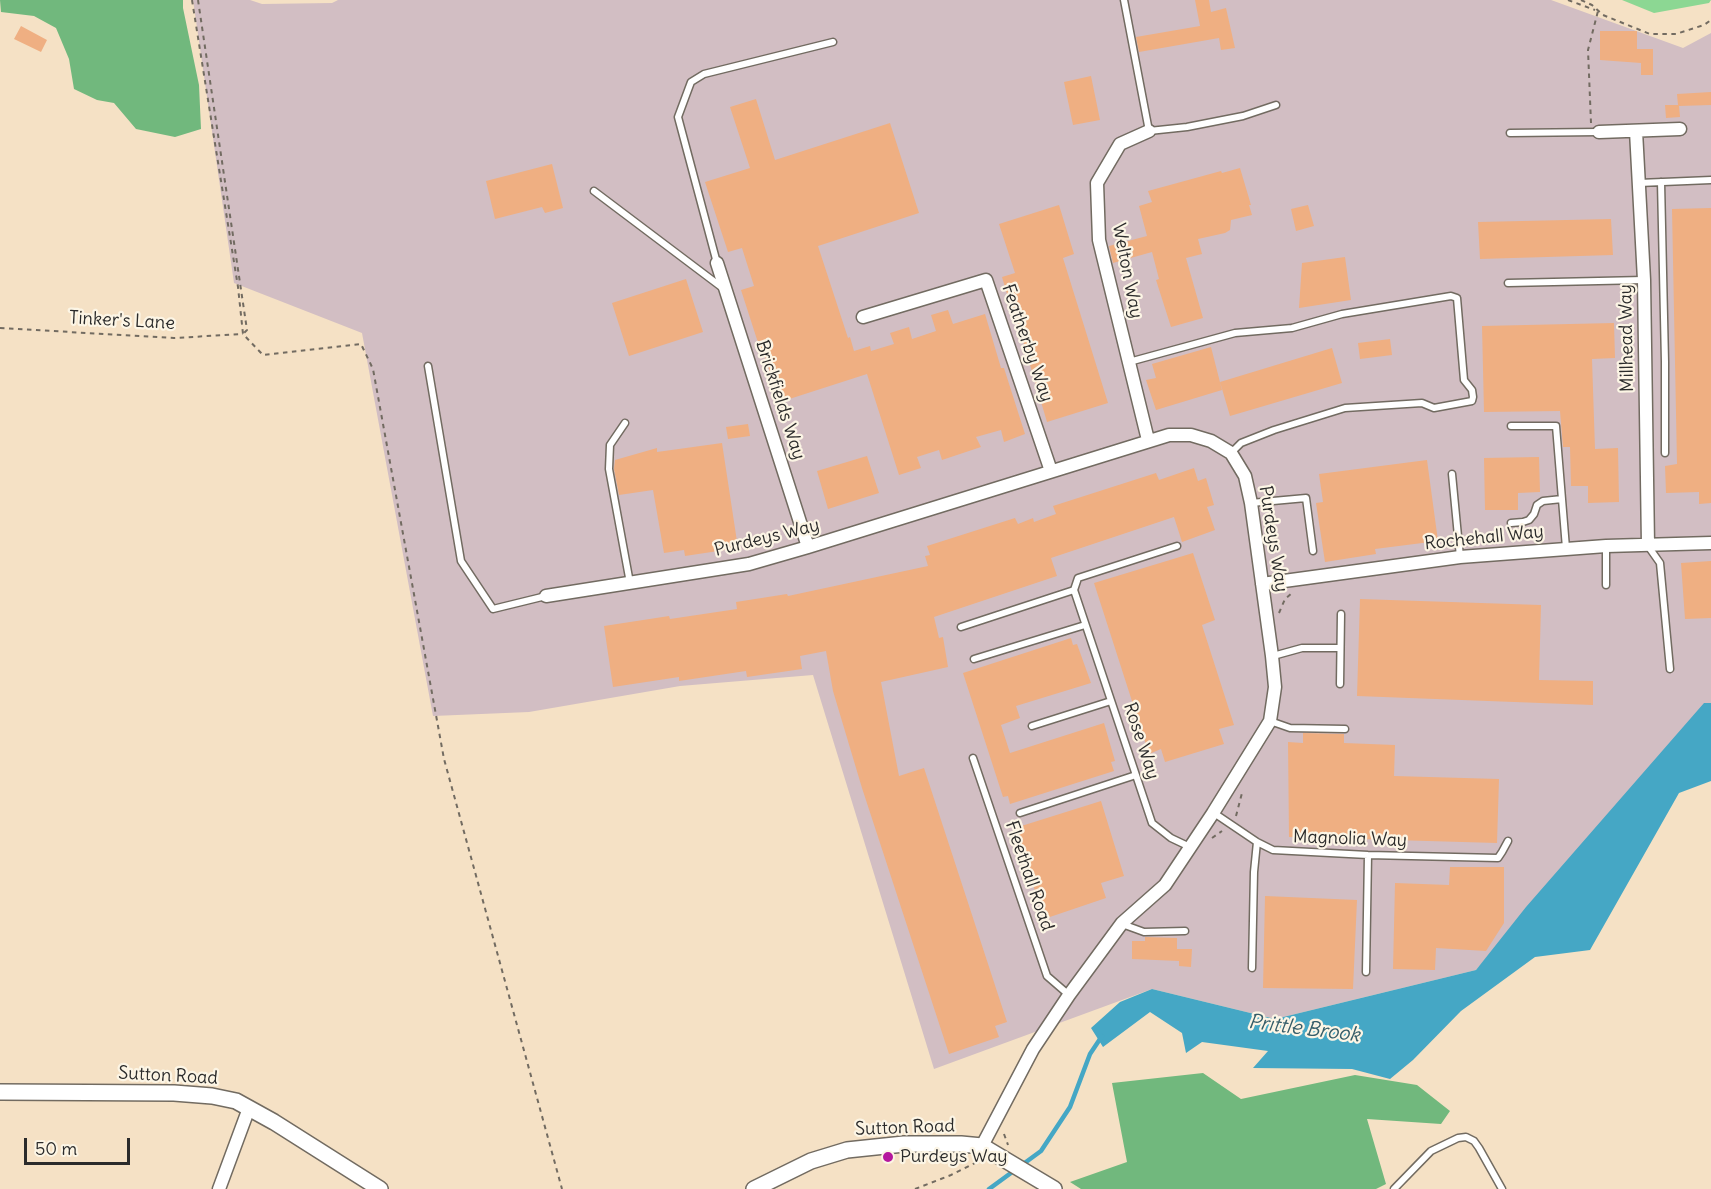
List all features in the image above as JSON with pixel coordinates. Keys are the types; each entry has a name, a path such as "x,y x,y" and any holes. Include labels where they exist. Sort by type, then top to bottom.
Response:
{"street":[{"path":"1599,132 1680,129"},
{"name":"Welton Way","path":"1148,440 1099,240 1097,183 1120,144 1149,131"},
{"name":"Millhead Way","path":"1636,131 1644,280 1648,545"},
{"name":"Brickfields Way","path":"717,263 808,548"},
{"name":"Featherby Way","path":"863,317 986,280 1051,471"},
{"name":"Purdeys Way","path":"546,596 749,564 808,548 1169,435 1191,435 1211,441 1231,453 1245,477 1251,503 1275,687 1270,721 1191,848 1165,885 1122,923 1033,1049 997,1152"},
{"name":"Rochehall Way","path":"1262,584 1460,557 1566,548 1711,543"},
{"name":"Sutton Road","path":"0,1092 174,1093 212,1096 236,1101 274,1122 380,1189"},
{"path":"219,1189 249,1108"},
{"name":"Sutton Road","path":"754,1189 811,1161 847,1150 904,1144 961,1144 997,1152 1054,1189"}],"lane":[{"path":"1124,0 1149,131 1187,127 1243,116 1276,105"},
{"path":"717,263 678,117 691,82 704,74 833,42"},
{"path":"1510,133 1599,132"},
{"path":"1639,183 1711,180"},
{"path":"1661,182 1665,453"},
{"path":"594,191 727,291"},
{"path":"1508,284 1644,280"},
{"path":"1128,362 1235,333 1292,328 1342,314 1451,296 1457,298 1464,380 1472,390 1472,401 1434,408 1422,403 1345,408 1274,430 1242,443 1231,453"},
{"path":"428,366 461,561 493,609 546,596"},
{"path":"625,423 610,445 609,469 630,583"},
{"path":"1511,426 1556,426 1566,548"},
{"path":"1452,474 1460,557"},
{"path":"1251,503 1306,498 1313,550"},
{"path":"1511,523 1529,520 1537,505 1543,501 1562,500"},
{"path":"1648,545 1660,563 1670,669"},
{"path":"961,627 1074,590 1078,578 1177,546"},
{"path":"1606,546 1606,585"},
{"name":"Rose Way","path":"1074,590 1152,823 1172,838 1191,848"},
{"path":"1340,684 1341,614"},
{"path":"974,659 1085,625"},
{"path":"1272,656 1302,648 1340,648"},
{"path":"1032,726 1112,701"},
{"path":"1270,721 1290,728 1345,729"},
{"name":"Fleethall Road","path":"973,758 1047,976 1069,995"},
{"path":"1020,813 1136,775"},
{"name":"Magnolia Way","path":"1213,813 1273,850 1497,858 1508,841"},
{"path":"1252,968 1254,872 1257,842"},
{"path":"1366,972 1368,855"},
{"path":"1122,923 1144,932 1185,931"},
{"path":"1394,1189 1431,1151 1458,1138 1466,1137 1474,1141 1479,1148 1502,1189"}],"path":[{"path":"192,0 238,287 243,334 263,355 361,344 373,369 444,759 562,1189"},
{"path":"198,0 247,330 243,334"},
{"path":"1568,0 1598,11"},
{"path":"1581,0 1592,5 1603,15 1650,34 1676,34 1704,25 1711,20"},
{"path":"1598,11 1588,50 1590,122 1599,132"},
{"name":"Tinker's Lane","path":"0,328 174,338 243,334"},
{"path":"1279,614 1285,599 1292,593"},
{"path":"1212,838 1232,825 1238,812 1242,793"},
{"path":"915,1189 951,1176 997,1152 1004,1135 1004,1128"}],"shaded area":[{"path":"193,0 250,0 262,4 332,3 338,0 1551,0 1683,48 1711,33 1711,703 1476,970 1275,1019 1152,989 934,1069 813,675 680,686 529,712 433,716 362,333 234,283"}],"green space":[{"path":"0,0 183,0 199,85 201,129 175,137 136,129 114,103 97,100 74,89 69,59 56,28 34,16 1,12"},
{"path":"1622,0 1711,0 1709,3 1654,13"},
{"path":"1203,1073 1241,1099 1355,1075 1417,1085 1450,1111 1441,1124 1367,1119 1386,1184 1376,1189 1081,1189 1070,1182 1127,1162 1112,1083"}],"water":[{"path":"1704,703 1711,703 1711,781 1679,793 1590,950 1535,957 1461,1011 1413,1060 1390,1079 1352,1069 1253,1068 1268,1051 1202,1042 1186,1053 1182,1033 1150,1012 1103,1047 1091,1028 1120,1002 1152,989 1275,1019 1476,970 1526,907"}],"building":[{"path":"1195,0 1209,0 1211,12 1226,8 1235,48 1221,50 1219,38 1139,52 1136,37 1200,26"},
{"path":"21,26 47,40 41,52 14,39"},
{"path":"1600,31 1637,31 1637,49 1653,49 1653,75 1641,75 1641,63 1600,60"},
{"path":"1091,76 1100,120 1073,125 1064,82"},
{"path":"1711,92 1711,105 1679,106 1680,117 1666,118 1665,105 1678,105 1677,94"},
{"path":"756,99 775,160 890,123 919,213 818,246 848,338 850,337 854,351 870,346 871,351 894,344 890,333 909,327 912,339 936,331 931,315 948,310 953,324 985,314 1001,368 1004,368 1025,434 1004,442 1001,430 976,437 981,447 942,460 939,450 917,457 921,468 899,475 867,374 780,402 741,290 754,286 742,248 728,252 705,182 750,168 730,107"},
{"path":"552,164 563,208 545,213 542,207 495,219 486,181"},
{"path":"1240,168 1252,215 1231,220 1230,230 1225,233 1198,239 1202,254 1186,258 1203,318 1171,327 1156,280 1159,279 1152,252 1113,263 1109,246 1147,236 1139,206 1152,202 1148,191"},
{"path":"1059,205 1074,254 1063,258 1108,403 1047,422 1002,277 1015,273 999,224"},
{"path":"1308,205 1314,226 1296,231 1291,209"},
{"path":"1711,208 1711,503 1699,504 1699,492 1666,493 1665,466 1677,464 1672,209"},
{"path":"1611,219 1613,255 1480,259 1478,222"},
{"path":"1345,257 1351,300 1299,308 1302,263"},
{"path":"686,279 703,332 629,356 612,303"},
{"path":"1614,323 1615,358 1592,359 1595,449 1618,448 1619,502 1588,503 1588,486 1571,486 1570,447 1563,447 1560,411 1484,412 1482,326"},
{"path":"1390,339 1392,355 1360,359 1358,343"},
{"path":"1211,347 1222,390 1156,410 1146,380 1156,378 1152,364"},
{"path":"1332,348 1342,383 1230,416 1220,382"},
{"path":"748,424 750,436 728,439 726,427"},
{"path":"722,443 738,548 685,556 684,550 664,553 653,490 619,495 614,469 615,460 657,448 657,452"},
{"path":"867,456 879,493 828,509 817,471"},
{"path":"1539,457 1540,492 1518,493 1518,510 1485,510 1484,458"},
{"path":"1427,460 1438,541 1375,549 1376,554 1325,562 1316,503 1323,502 1319,474"},
{"path":"1194,468 1198,481 1206,478 1214,505 1207,507 1215,530 1182,542 1174,517 1051,558 1057,576 934,617 939,638 943,637 948,667 881,682 899,776 924,768 1007,1022 995,1026 999,1037 949,1054 862,788 833,691 826,651 800,656 802,669 747,677 746,671 679,681 679,677 613,687 604,626 737,609 736,602 787,594 788,596 928,566 925,556 930,555 927,546 1015,518 1018,524 1033,518 1034,522 1056,514 1053,506 1156,473 1159,480"},
{"path":"1193,553 1215,620 1202,625 1234,725 1219,729 1224,744 1165,762 1161,749 1149,754 1094,583"},
{"path":"1711,561 1711,618 1685,619 1681,563"},
{"path":"1360,599 1541,605 1539,680 1593,681 1593,705 1357,696"},
{"path":"1071,638 1073,645 1077,644 1091,683 1016,706 1020,718 1001,725 1010,753 1104,723 1115,761 1111,762 1114,771 1010,804 1008,796 1003,797 963,673"},
{"path":"1303,733 1344,734 1344,743 1395,745 1394,776 1499,779 1497,843 1289,837 1288,742 1303,743"},
{"path":"1101,801 1124,876 1101,883 1106,898 1044,919 1015,828"},
{"path":"1450,867 1504,867 1504,923 1486,951 1436,948 1435,970 1393,969 1395,883 1449,885"},
{"path":"1265,896 1357,900 1353,989 1263,988"},
{"path":"1145,937 1177,938 1177,949 1192,949 1191,967 1179,966 1179,961 1132,959 1132,941 1145,941"}],"waterway":[{"name":"Prittle Brook","path":"989,1189 1041,1151 1070,1107 1090,1054 1102,1036"}],"place":[{"name":"Purdeys Way","path":"888,1157"}]}
